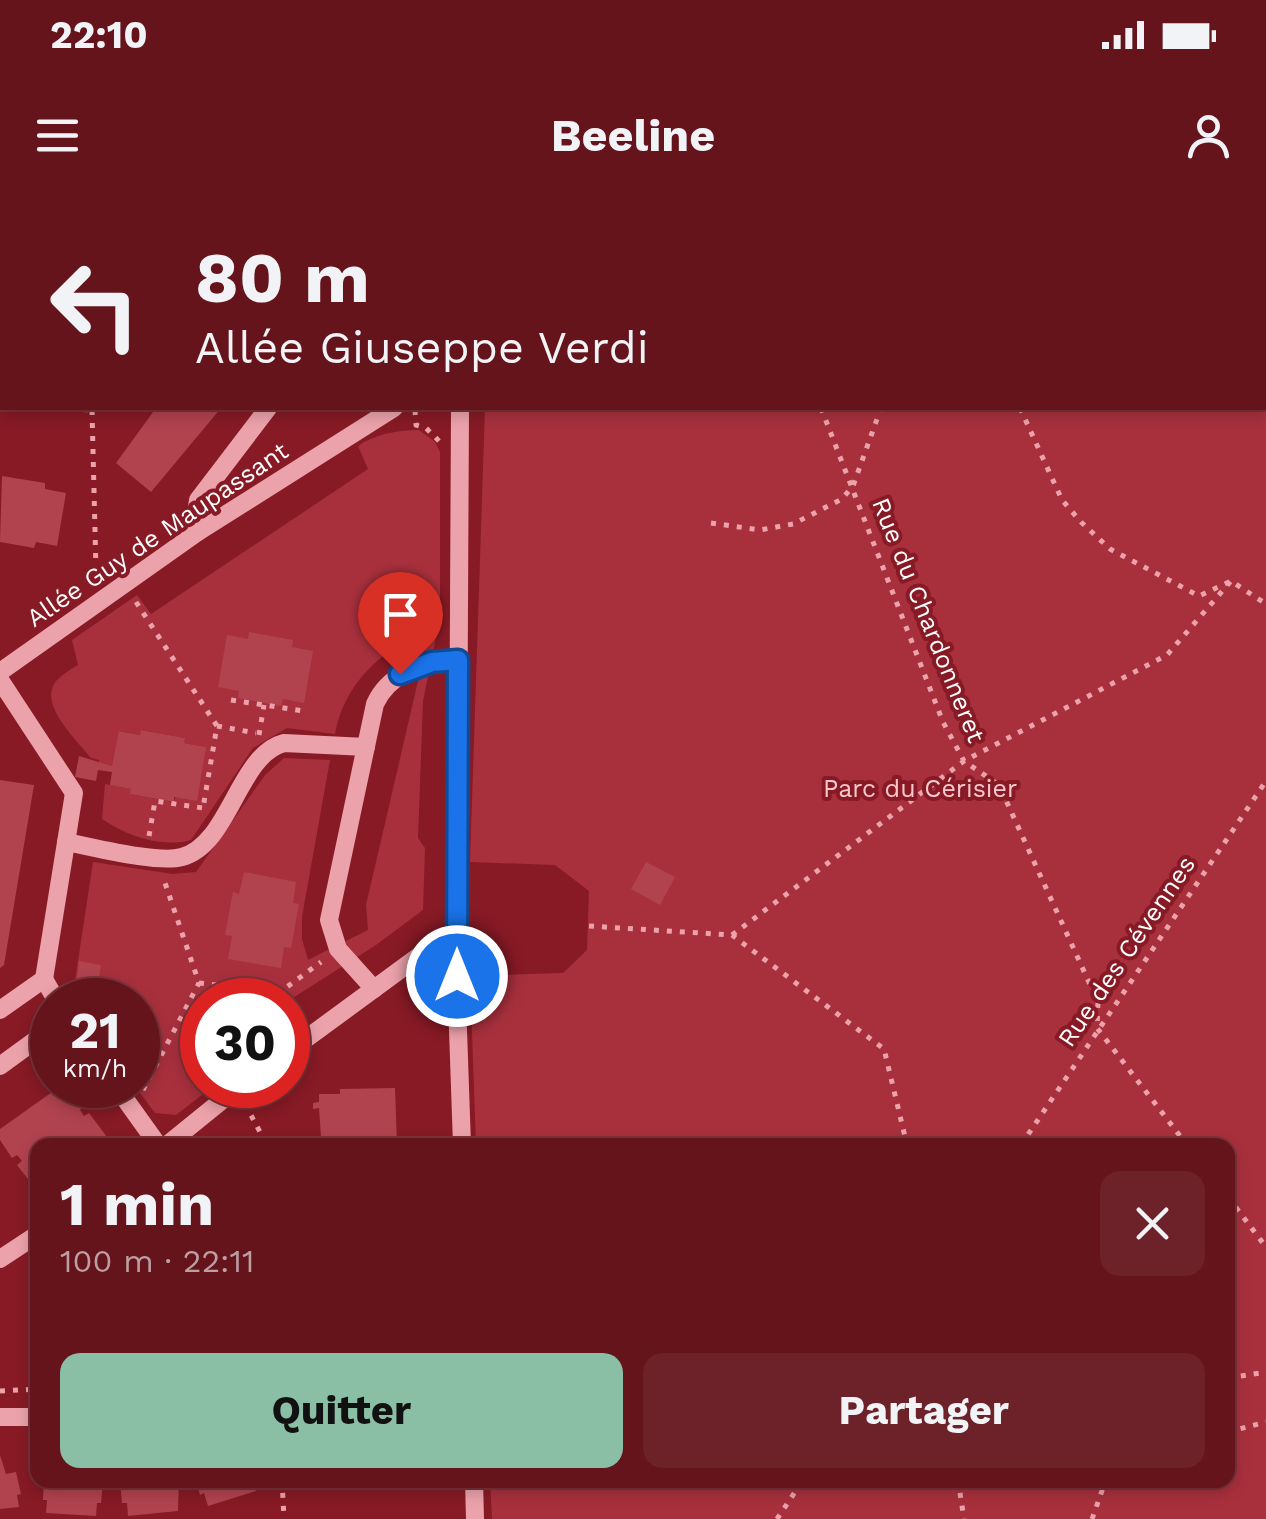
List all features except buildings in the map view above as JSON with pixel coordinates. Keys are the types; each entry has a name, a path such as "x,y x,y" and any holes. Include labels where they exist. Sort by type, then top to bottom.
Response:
{"street":[{"path":"198,532 194,520 198,500 266,410"},
{"name":"Allée Guy de Maupassant","path":"0,672 198,532 391,410"},
{"path":"460,410 457,950 462,1138"},
{"path":"374,989 338,949 329,920 366,747 381,691 400,674 432,662 458,660"},
{"path":"0,680 73,787 44,978"},
{"path":"66,842 181,858 197,850 260,760 280,743 366,747"},
{"path":"310,1036 422,953 457,950"},
{"path":"0,1010 30,989"},
{"path":"0,1066 30,1044"},
{"path":"176,1138 213,1108"},
{"path":"133,1110 153,1138"},
{"path":"0,1259 30,1239"},
{"path":"0,1417 30,1417"},
{"path":"474,1488 475,1519"}],"path":[{"path":"92,410 96,571 117,589 217,726 258,734 264,705"},
{"path":"414,410 416,425 436,435 444,462 460,462"},
{"name":"Rue du Chardonneret","path":"822,410 943,722 964,761 999,786 1098,1002 1097,1028 1182,1138"},
{"path":"711,523 760,530 793,524 842,499 853,486 881,410"},
{"path":"1021,410 1062,500 1110,550 1199,596 1231,581"},
{"path":"1231,581 1266,604"},
{"path":"732,935 964,761 1167,655 1231,581"},
{"path":"232,700 304,711"},
{"path":"204,808 217,726"},
{"name":"Rue des Cévennes","path":"1026,1138 1266,782"},
{"path":"198,978 154,856 155,801 226,812"},
{"path":"589,926 732,935 884,1050 906,1138"},
{"path":"299,978 338,949"},
{"path":"133,1110 180,1019"},
{"path":"249,1108 264,1138"},
{"path":"1235,1207 1266,1248"},
{"path":"1235,1377 1266,1372"},
{"path":"0,1391 30,1389"},
{"path":"1235,1430 1266,1422"},
{"path":"282,1488 284,1519"},
{"path":"777,1519 797,1488"},
{"path":"959,1488 964,1519"},
{"path":"1092,1519 1104,1488"}],"green space":[{"name":"Parc du Cérisier","path":"485,410 1266,410 1266,1519 492,1519 490,1488 1235,1488 1235,1138 476,1138 470,976 563,973 587,950 589,891 555,865 470,862"},
{"path":"419,430 435,442 440,452 440,619 423,701 418,838 425,848 423,910 310,987 310,978 180,978 180,1108 185,1108 176,1115 155,1113 151,1108 160,1108 160,978 75,978 93,862 173,874 196,872 265,775 284,758 330,760 302,917 302,939 308,960 368,930 366,905 425,651 416,636 374,663 345,702 335,734 287,728 253,748 191,840 179,842 144,839 102,819 105,784 131,789 131,794 173,802 205,747 184,743 184,738 142,730 140,735 120,731 112,766 99,763 61,721 51,699 52,689 59,678 78,665 72,640 137,595 151,614 368,469 358,446 387,433"}],"route":[{"path":"400,674 432,662 458,660 457,976"}]}
